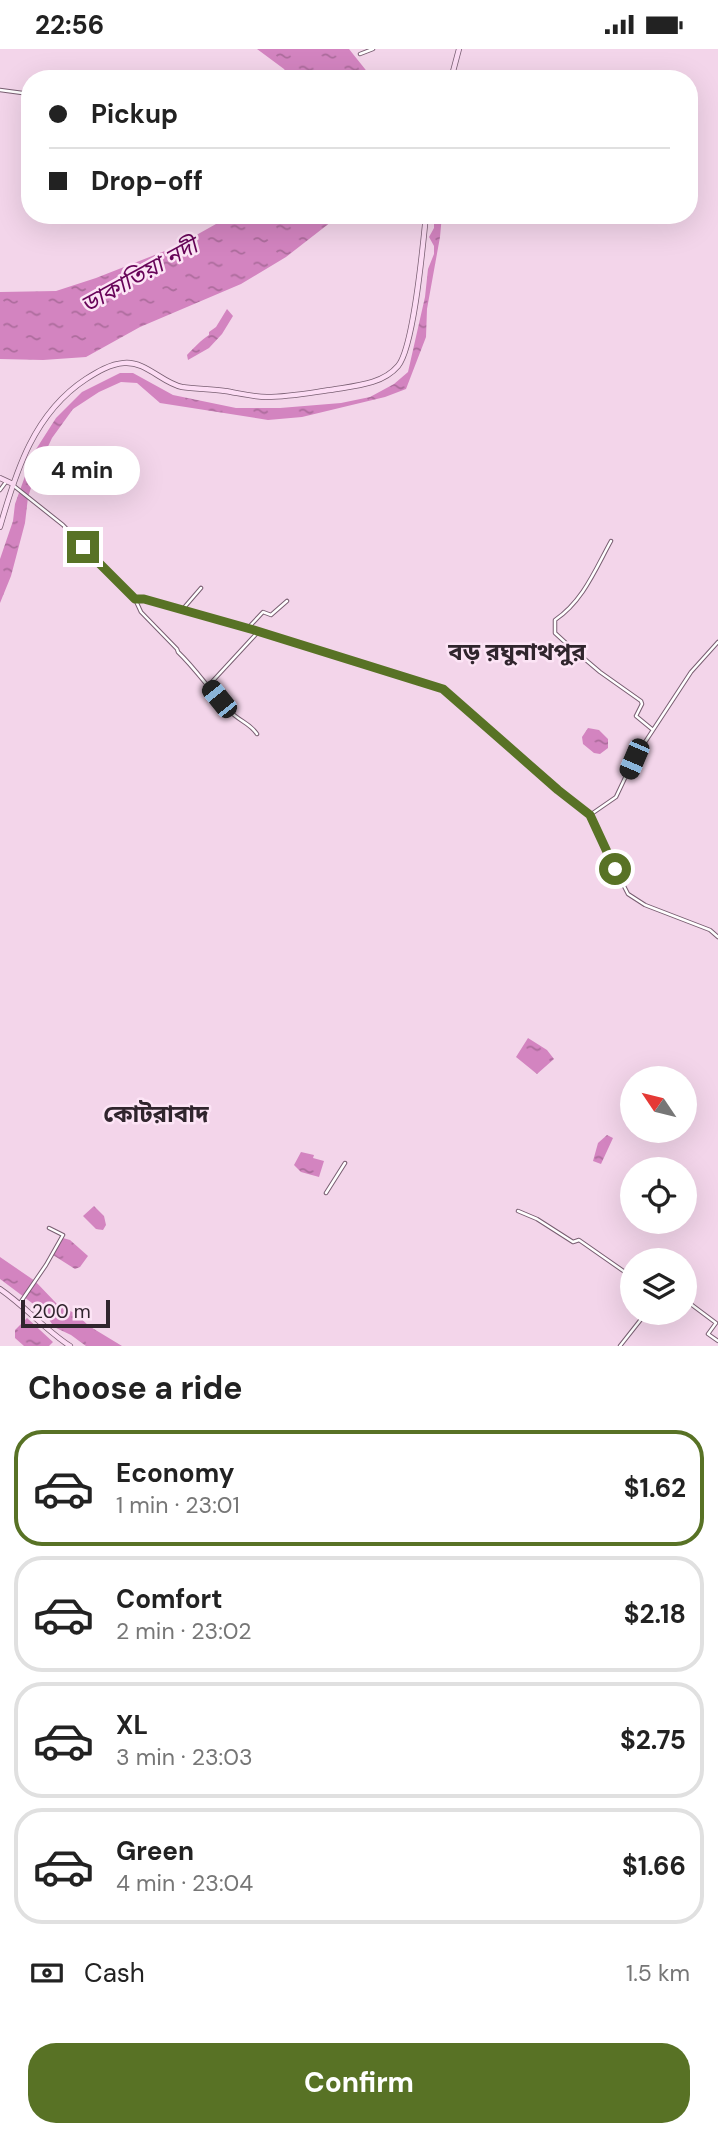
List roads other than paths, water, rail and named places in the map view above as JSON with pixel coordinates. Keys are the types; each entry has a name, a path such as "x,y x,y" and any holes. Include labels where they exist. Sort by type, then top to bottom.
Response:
{"main road":[{"path":"453,70 459,49"},
{"path":"0,527 24,455 46,417 79,383 114,365 141,365 165,380 181,386 264,397 372,383 386,376 399,365 407,344 416,300 425,224"},
{"path":"0,478 13,484"},
{"path":"0,1289 20,1303 47,1330 70,1346"}],"street":[{"path":"360,54 373,49"},
{"path":"0,90 21,94"},
{"path":"0,490 6,481"},
{"path":"13,484 62,525 135,599 141,612 177,649 234,716 248,724 257,734"},
{"path":"611,541 585,591 569,610 555,619 555,633 600,672 638,698 642,704 636,716 653,730"},
{"path":"182,610 201,588"},
{"path":"135,599 144,599 334,653 443,689 590,815 628,894 645,905 710,930 718,937"},
{"path":"248,628 263,612 271,615 287,601"},
{"path":"209,685 258,632"},
{"path":"590,815 616,797 634,759 691,672 718,642"},
{"path":"326,1193 345,1163"},
{"path":"518,1211 537,1219 573,1242 579,1240 620,1269"},
{"path":"20,1303 63,1235 49,1228"},
{"path":"697,1309 716,1323 708,1334 718,1341"},
{"path":"620,1346 637,1325"}],"water":[{"path":"257,49 349,49 366,70 285,70"},
{"name":"ডাকাতিয়া নদী","path":"216,224 328,224 286,257 241,284 140,327 86,357 0,359 0,292 56,291 175,247"},
{"path":"434,224 441,224 427,309 426,337 406,389 385,397 302,417 268,420 160,403 137,383 121,382 99,392 73,409 52,438 28,497 25,523 11,576 0,603 0,559 13,521 15,504 33,454 56,418 82,392 120,373 133,373 173,395 236,408 341,403 370,397 394,384 408,372 425,297 428,269 434,254 434,246 429,237"},
{"path":"227,309 233,316 222,334 209,348 188,360 187,355 216,327"},
{"path":"588,728 599,730 608,739 608,748 600,754 594,753 583,744 582,737"},
{"path":"528,1038 547,1050 554,1059 537,1074 516,1057"},
{"path":"607,1135 613,1138 601,1164 593,1161 598,1143"},
{"path":"301,1152 324,1161 319,1177 301,1172 294,1165"},
{"path":"94,1206 104,1216 106,1225 103,1230 96,1229 83,1216"},
{"path":"63,1238 70,1240 88,1256 80,1267 75,1269 53,1255"},
{"path":"0,1257 35,1281 57,1304 122,1346 86,1346 54,1327 44,1312 0,1279"},
{"path":"27,1318 53,1342 49,1346 24,1346 15,1338 15,1330"}],"district":[{"name":"বড় রঘুনাথপুর","path":"517,652"},
{"name":"কোটরাবাদ","path":"156,1114"}]}
